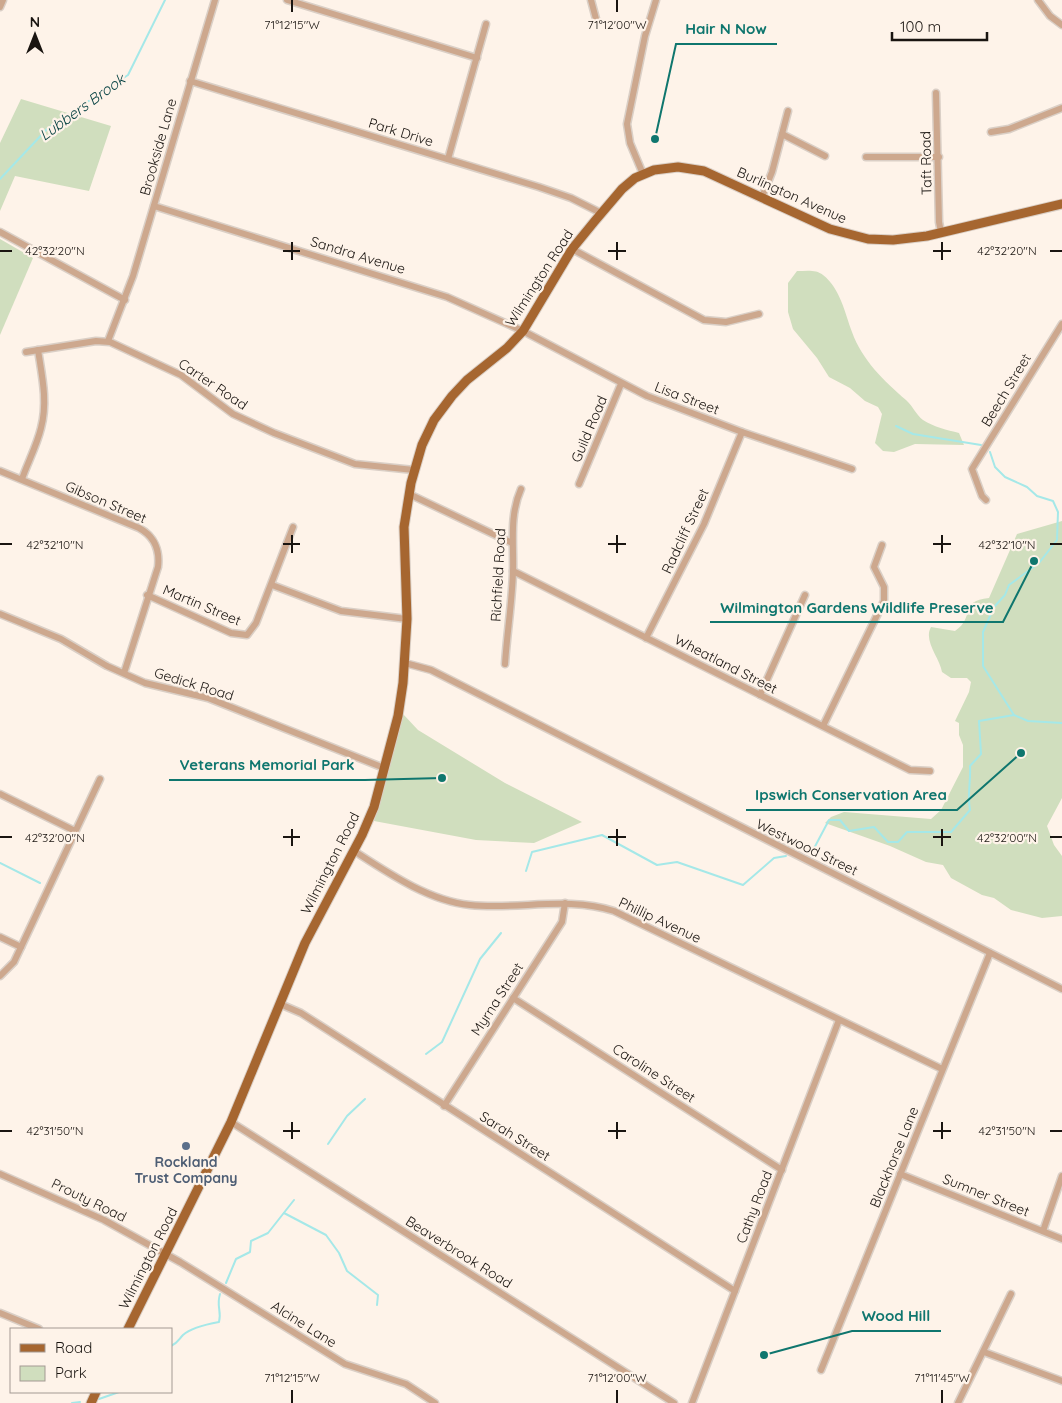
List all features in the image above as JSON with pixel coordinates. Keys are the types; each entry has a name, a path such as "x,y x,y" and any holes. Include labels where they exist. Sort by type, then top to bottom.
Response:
{"main road":[{"name":"Burlington Avenue","path":"632,181 643,174 668,168 693,168 830,229 854,236 893,240 941,232 1062,204"},
{"name":"Wilmington Road","path":"128,1328 231,1122 310,932 354,851 371,814 400,706 406,663 407,619 403,541 414,470 425,437 447,402 467,380 507,348 523,330 572,249 601,213 632,181"}],"street":[{"path":"0,6 3,0"},
{"name":"Brookside Lane","path":"108,342 124,300 154,206 215,0"},
{"path":"287,0 477,58"},
{"path":"592,0 596,19"},
{"path":"643,174 629,140 628,122 645,36 656,0"},
{"path":"1038,0 1050,16 1062,25"},
{"path":"448,159 486,24"},
{"name":"Park Drive","path":"190,81 560,194 601,213"},
{"name":"Taft Road","path":"936,93 939,157 938,222 941,232"},
{"path":"991,132 1009,129 1062,108"},
{"path":"762,198 788,111"},
{"path":"782,134 825,156"},
{"path":"866,157 939,157"},
{"name":"Sandra Avenue","path":"154,206 425,288 523,330"},
{"path":"0,232 124,300"},
{"path":"572,249 704,320 726,322 759,314"},
{"name":"Beech Street","path":"986,500 982,495 972,469 1062,324"},
{"name":"Lisa Street","path":"523,330 621,384 656,400 742,432 852,469"},
{"path":"1056,333 1062,339"},
{"name":"Carter Road","path":"26,352 96,341 108,342 181,375 234,414 274,433 355,464 414,470"},
{"path":"22,479 39,436 44,417 45,397 38,350"},
{"name":"Guild Road","path":"579,484 621,384"},
{"name":"Radcliff Street","path":"646,638 700,533 742,432"},
{"name":"Gibson Street","path":"0,471 144,531 154,541 159,556 158,567 147,595 124,673"},
{"name":"Richfield Road","path":"505,664 513,571 512,544 515,504 521,489"},
{"path":"409,494 512,544"},
{"path":"293,527 272,585 341,611 407,619"},
{"path":"823,726 884,601 884,587 874,567 882,545"},
{"name":"Wheatland Street","path":"513,571 910,770 930,771"},
{"name":"Martin Street","path":"147,595 231,633 247,635 256,623 272,585"},
{"path":"760,695 804,595"},
{"name":"Gedick Road","path":"0,614 61,639 93,659 124,673 163,688 208,698 384,768"},
{"name":"Westwood Street","path":"406,663 418,665 437,673 1062,989"},
{"path":"0,976 10,968 21,947 100,779"},
{"path":"0,794 76,831"},
{"name":"Phillip Avenue","path":"354,851 409,883 456,903 490,906 565,903 587,905 614,911 942,1069"},
{"name":"Myrna Street","path":"444,1106 562,921 565,903"},
{"path":"0,937 21,947"},
{"name":"Blackhorse Lane","path":"821,1370 990,953"},
{"name":"Caroline Street","path":"513,998 782,1170"},
{"name":"Sarah Street","path":"280,1004 300,1014 735,1291"},
{"name":"Cathy Road","path":"692,1403 839,1020"},
{"name":"Beaverbrook Road","path":"231,1122 674,1403"},
{"name":"Prouty Road","path":"0,1174 88,1212 165,1254"},
{"name":"Sumner Street","path":"900,1174 1062,1238"},
{"path":"1042,1231 1062,1176"},
{"name":"Alcine Lane","path":"165,1254 345,1364 402,1382 434,1403"},
{"path":"958,1403 1011,1294"},
{"path":"0,1313 37,1328"},
{"path":"984,1352 1062,1381"}],"green space":[{"path":"21,99 111,126 89,191 15,176 0,211 0,143"},
{"path":"0,239 33,258 0,335"},
{"path":"797,271 817,272 829,280 838,294 856,342 874,369 908,402 921,418 936,426 959,433 964,445 915,444 894,452 883,451 875,443 882,414 878,407 865,401 850,388 829,377 817,358 793,329 788,312 788,283"},
{"path":"1062,521 1062,798 1047,826 1054,845 1062,856 1062,916 1042,918 1011,910 994,898 982,895 951,878 943,865 926,862 890,846 825,823 831,817 844,812 931,819 941,810 963,767 963,745 959,735 959,723 955,721 969,692 971,682 967,678 951,678 942,672 930,644 929,632 931,627 955,631 965,620 970,606 974,602 989,598 1017,534"},
{"path":"403,714 418,730 505,783 582,822 534,843 476,840 374,821"}],"waterway":[{"name":"Lubbers Brook","path":"0,179 48,128 128,75 165,0"},
{"path":"896,426 913,434 981,445"},
{"path":"990,452 995,467 1005,477 1027,487 1037,496 1053,501 1058,512 1057,540 1039,563 1009,585 1005,595 994,607 983,632 983,666 1014,715 1028,721 1062,723"},
{"path":"811,854 829,820 840,820 849,831 874,827 888,842 898,842 907,832 951,832 970,810 970,766 981,754 979,721 1014,715"},
{"path":"526,871 532,852 602,835 657,865 677,862 743,885 774,858 786,856"},
{"name":"Lubbers Brook","path":"0,863 40,883"},
{"path":"426,1054 442,1042 480,959 501,933"},
{"path":"328,1144 347,1116 365,1099"},
{"path":"226,1283 236,1259 250,1252 251,1241 268,1233 294,1200"},
{"path":"284,1213 326,1235 339,1253 347,1271 378,1295 377,1305"},
{"path":"172,1345 191,1330 219,1322 220,1294"},
{"path":"99,1399 116,1393"},
{"path":"72,1403 80,1402"}],"place":[{"name":"Hair N Now","path":"655,139"},
{"name":"Wilmington Gardens Wildlife Preserve","path":"1034,561"},
{"name":"Ipswich Conservation Area","path":"1021,753"},
{"name":"Veterans Memorial Park","path":"442,778"},
{"name":"Rockland Trust Company","path":"186,1146"},
{"name":"Wood Hill","path":"764,1355"}]}
